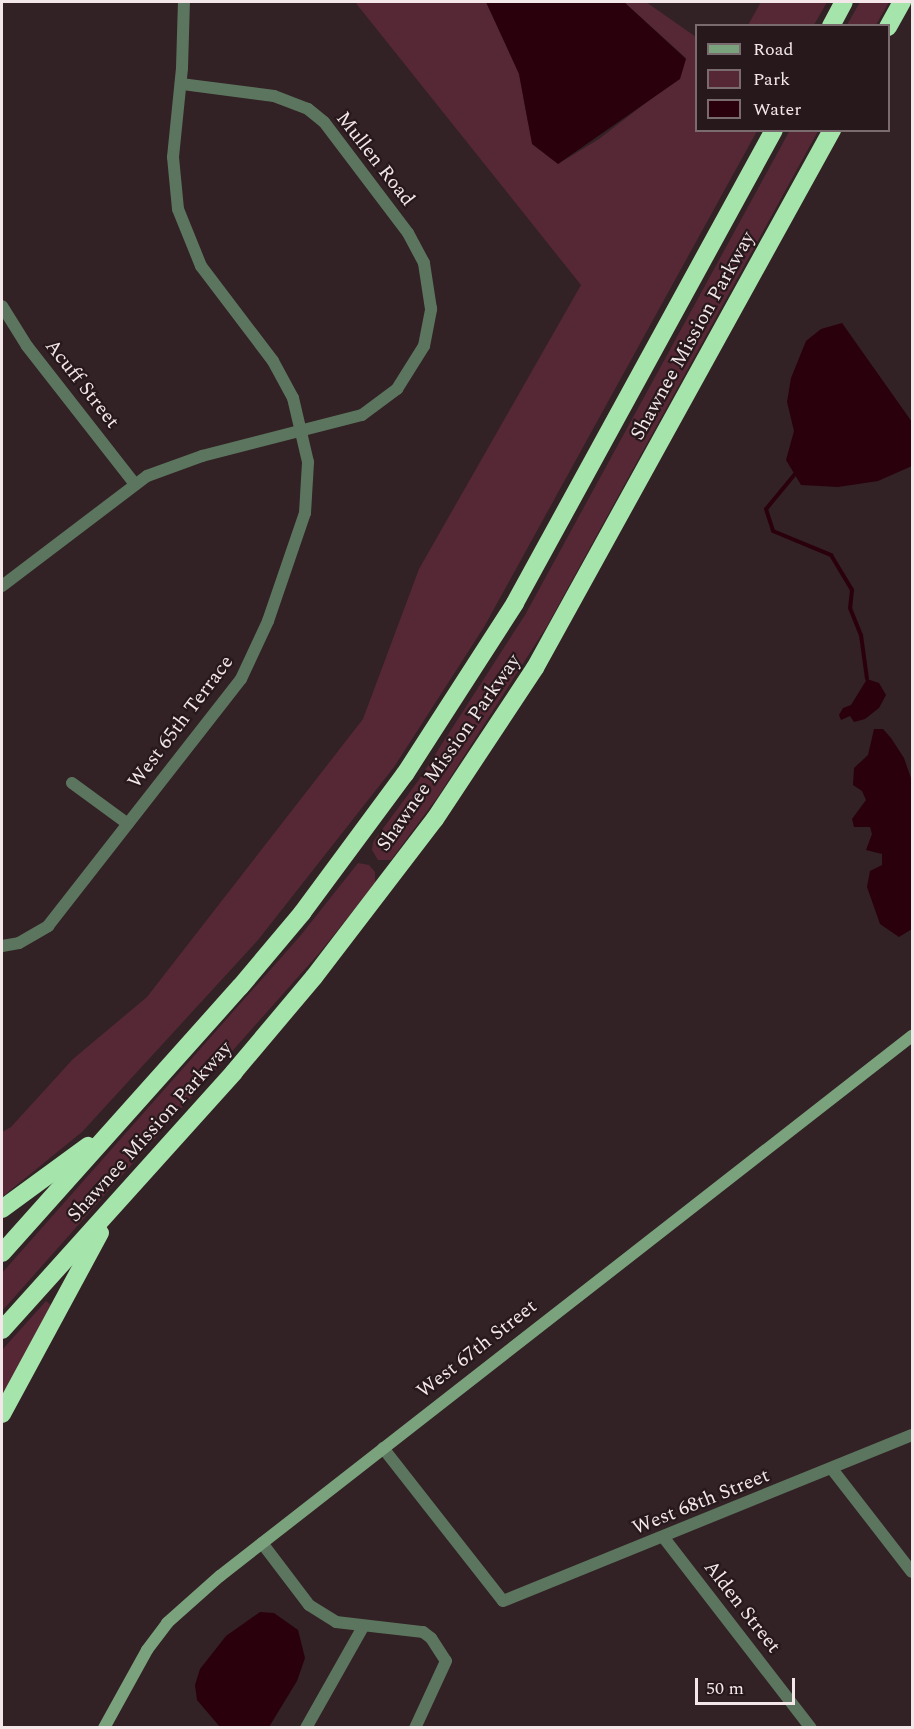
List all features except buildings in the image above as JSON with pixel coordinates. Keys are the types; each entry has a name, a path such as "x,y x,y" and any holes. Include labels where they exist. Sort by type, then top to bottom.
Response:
{"highway":[{"path":"832,24 844,2"},
{"path":"890,24 902,2"},
{"name":"Shawnee Mission Parkway","path":"2,1253 303,913 405,774 458,695 515,603 773,132"},
{"name":"Shawnee Mission Parkway","path":"2,1330 117,1203 314,977 435,819 535,668 831,132"},
{"path":"2,1209 118,1124"},
{"path":"2,1414 117,1203"}],"street":[{"name":"West 65th Terrace","path":"2,946 19,943 48,926 241,679 257,649 304,513 308,462 286,384 257,340 201,266 178,209 173,157 181,84 184,2"},
{"name":"Mullen Road","path":"181,84 274,96 308,110 338,138 401,223 424,263 430,285 428,334 419,357 405,379 380,404 342,423 301,433"},
{"name":"Acuff Street","path":"2,306 27,346 135,484"},
{"path":"2,586 135,484 192,459 301,433"},
{"path":"72,783 128,824"},
{"name":"West 67th Street","path":"104,1728 147,1650 167,1623 262,1543 912,1036"},
{"name":"West 68th Street","path":"383,1448 502,1601 664,1538 912,1435"},
{"path":"832,1469 912,1572"},
{"name":"Alden Street","path":"664,1538 811,1728"},
{"path":"262,1543 309,1605 336,1622 363,1627 423,1632 440,1649 446,1661 444,1671 416,1728"},
{"path":"306,1728 363,1627"}],"green space":[{"path":"355,2 486,2 519,73 528,123 558,164 599,139 656,95 686,58 624,2 646,2 695,36 695,132 756,132 484,627 394,767 258,940 82,1132 2,1197 2,1132 11,1127 73,1059 147,997 363,719 419,569 581,285"},
{"path":"761,2 827,2 815,24 749,24"},
{"path":"860,2 889,2 877,24 848,24"},
{"path":"789,132 817,132 547,626 439,795 391,860 378,860 372,850 373,842 418,781 525,615"},
{"path":"358,863 369,865 375,872 375,883 321,951 2,1311 2,1273 301,935"},
{"path":"46,1301 51,1305 2,1398 2,1350"}],"water":[{"path":"486,2 624,2 686,59 680,79 558,164 532,144 519,74"},
{"path":"842,323 912,422 912,466 878,481 838,487 801,485 786,460 794,431 787,402 791,378 806,341 821,329"},
{"path":"867,679 879,683 886,695 879,708 865,719 854,722 850,716 841,720 839,715 843,708 851,705"},
{"path":"874,729 883,729 891,738 904,758 912,781 912,929 899,937 880,924 867,887 870,871 882,865 882,854 866,850 872,834 870,827 854,827 852,819 866,800 862,791 853,785 854,768 868,755"},
{"path":"260,1612 274,1613 298,1630 305,1658 297,1681 269,1727 220,1727 197,1700 195,1685 200,1669 226,1636"}],"waterway":[{"path":"795,474 766,509 773,531 831,555 852,590 850,608 861,635 867,679"}]}
